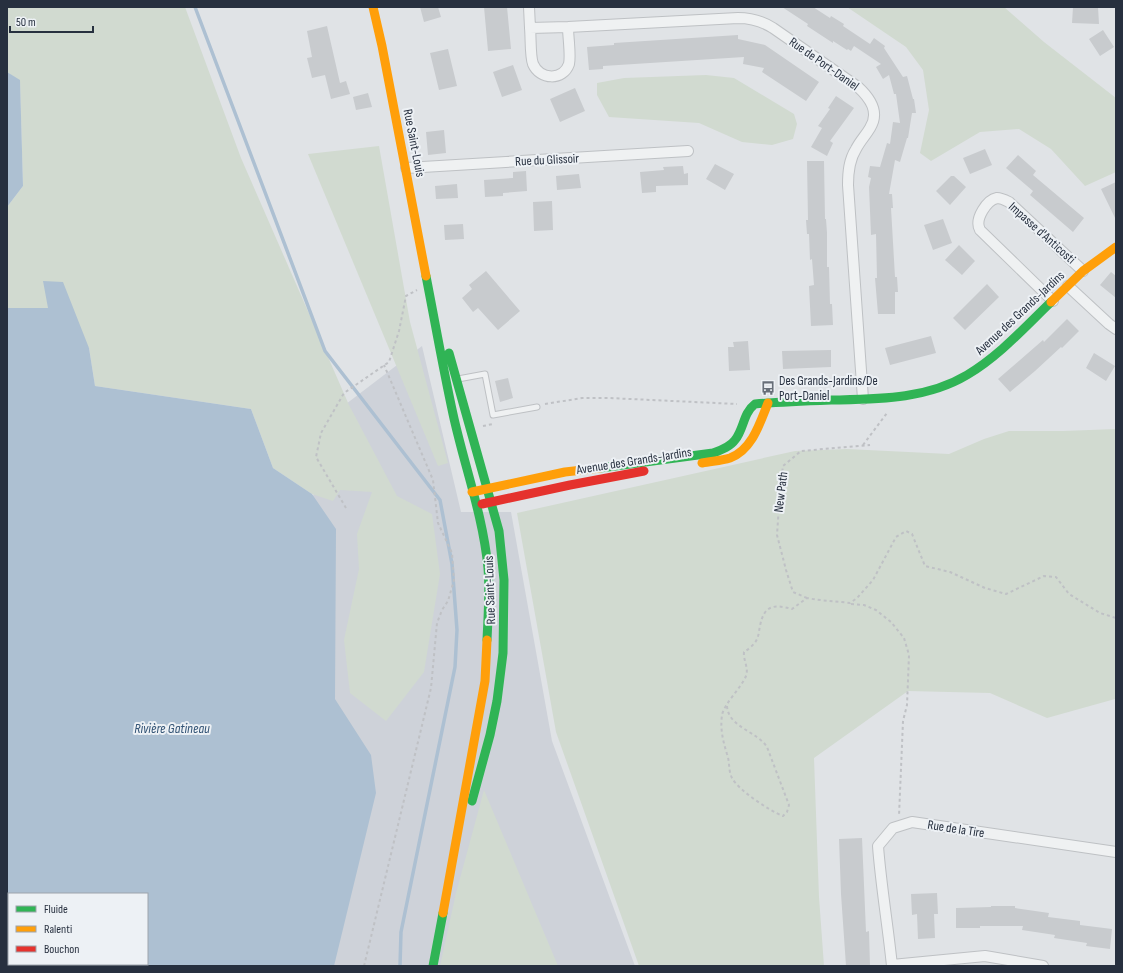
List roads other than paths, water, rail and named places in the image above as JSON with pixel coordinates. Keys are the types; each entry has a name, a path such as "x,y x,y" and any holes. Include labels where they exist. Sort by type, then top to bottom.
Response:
{"main road":[{"name":"Rue Saint-Louis","path":"373,7 406,168 453,414 476,505 484,542 488,573 488,641 485,675 479,717 433,966"},
{"name":"Avenue des Grands-Jardins","path":"472,492 565,472 713,453 727,447 735,439 752,406 756,404 900,396 944,386 956,381 988,362 1083,271 1116,247"},
{"name":"Rue Saint-Louis","path":"428,283 488,488 499,532 504,580 504,631 498,701 445,899"},
{"name":"Avenue des Grands-Jardins","path":"476,505 630,474 728,459 741,452 749,444 768,403"}],"street":[{"path":"529,7 532,62 536,71 552,77 559,75 567,69 569,62 568,27"},
{"name":"Rue de Port-Daniel","path":"530,28 738,18 751,19 764,23 773,28 858,87 867,95 872,102 874,119 856,148 851,158 848,171 862,399"},
{"name":"Rue du Glissoir","path":"406,168 688,151"},
{"name":"Impasse d'Anticosti","path":"1053,301 980,230 978,225 979,216 992,200 995,198 1000,198 1009,202 1083,271"},
{"name":"Impasse d'Anticosti","path":"1068,286 1108,324 1116,329"},
{"name":"Rue de la Tire","path":"892,966 887,919 881,885 878,846 893,828 912,822 1116,852"},
{"path":"892,966 985,956 1043,966"}],"lane":[{"path":"457,379 485,374 493,415 537,407"}],"water":[{"path":"7,72 20,80 23,186 7,207"},
{"name":"Rivière Gatineau","path":"43,281 63,282 89,348 95,386 251,409 273,468 312,494 336,529 335,699 371,755 376,793 334,966 7,966 7,308 48,308"}],"waterway":[{"path":"195,7 325,351 440,500 452,564 457,630 455,667 401,932 400,966"}],"place":[{"name":"Des Grands-Jardins/De Port-Daniel","path":"768,388"}]}
